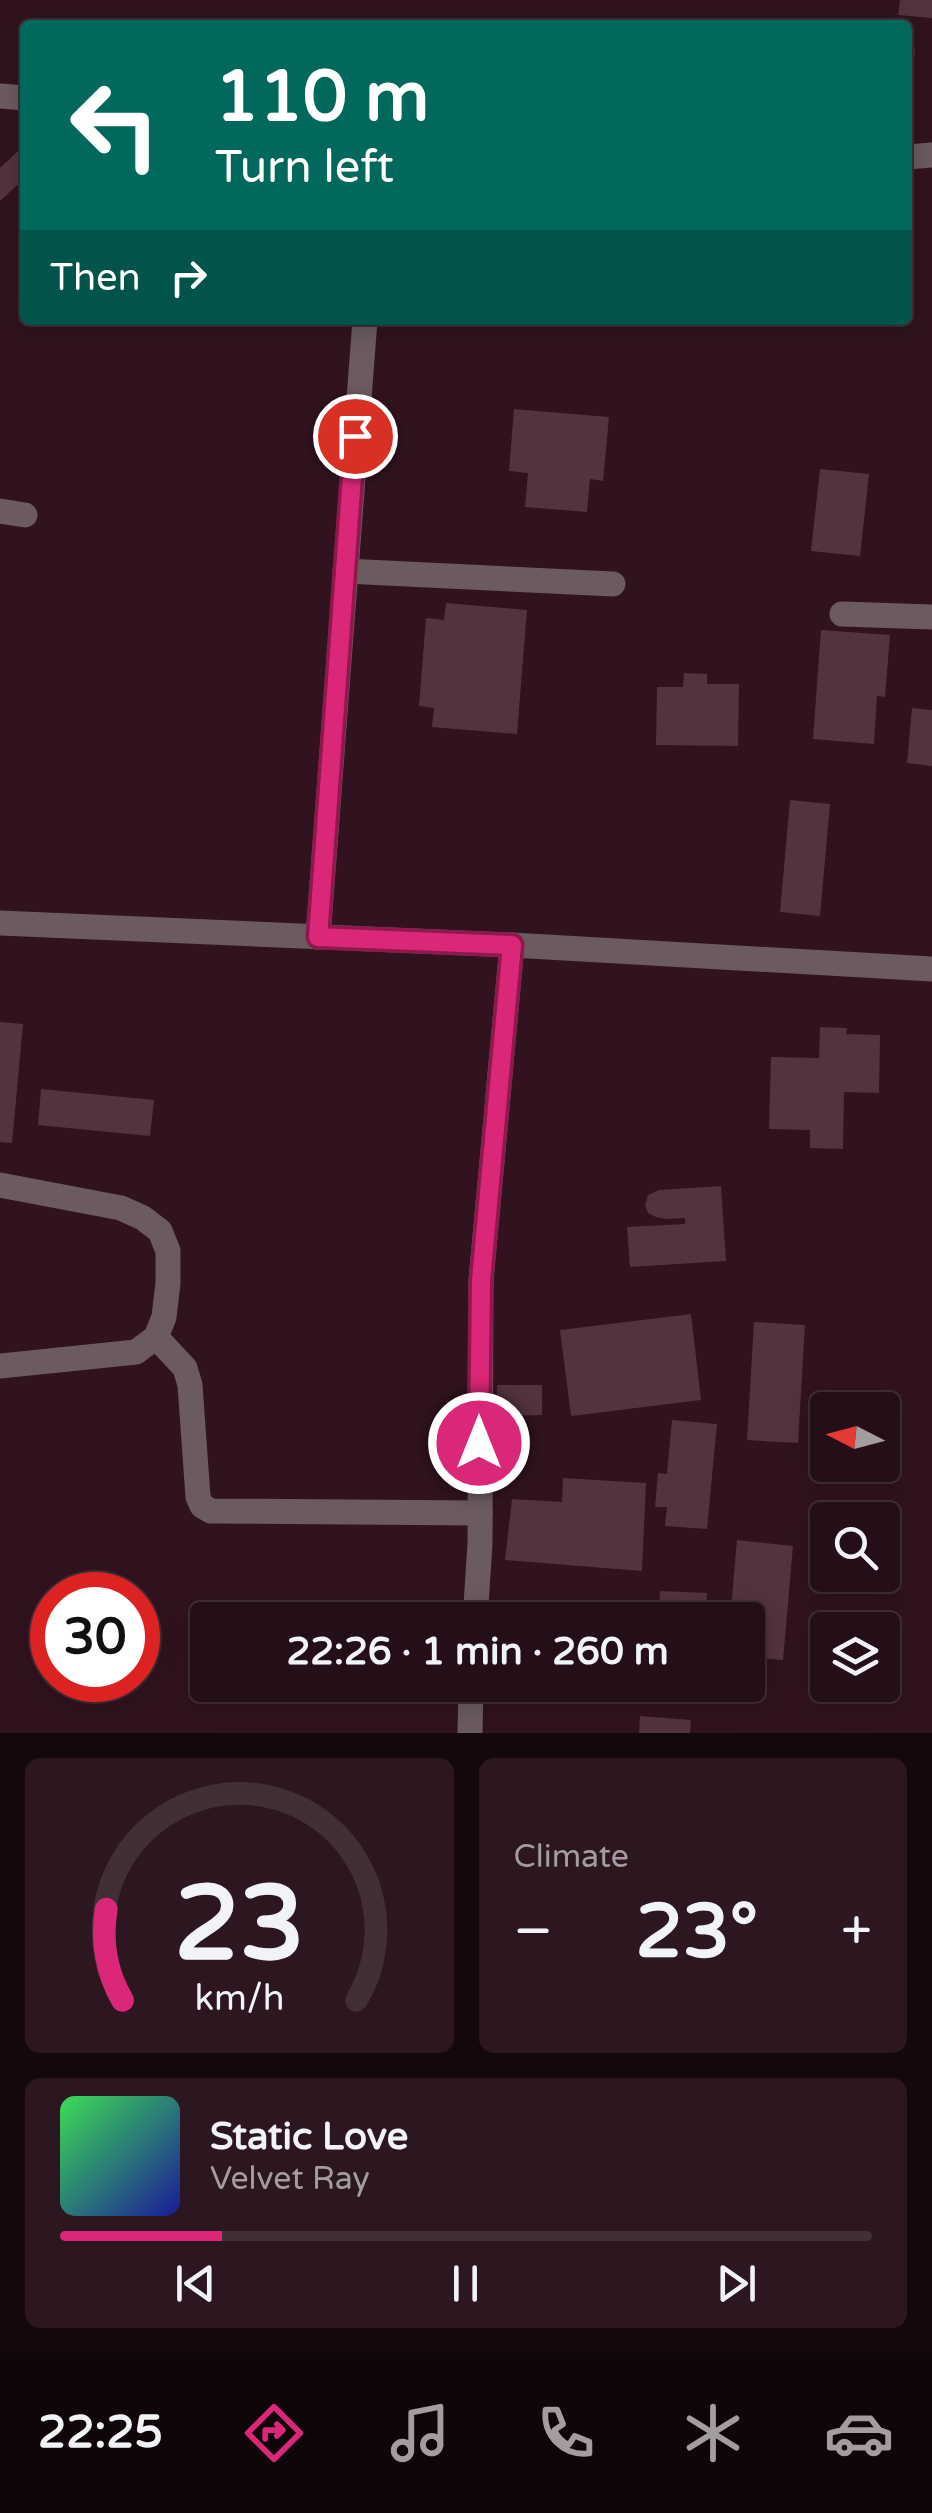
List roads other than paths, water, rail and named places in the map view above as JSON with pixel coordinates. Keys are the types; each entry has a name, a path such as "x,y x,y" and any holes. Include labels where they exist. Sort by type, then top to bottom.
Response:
{"street":[{"path":"318,937 365,325"},
{"path":"344,571 612,584"},
{"path":"842,614 932,617"},
{"path":"0,924 512,945 932,968"},
{"path":"476,1602 481,1280 512,945"},
{"path":"0,1185 121,1208 160,1231 168,1250 164,1317 156,1337 136,1352 0,1366"},
{"path":"156,1337 186,1368 202,1506 212,1511 480,1513"},
{"path":"470,1733 471,1702"}]}
